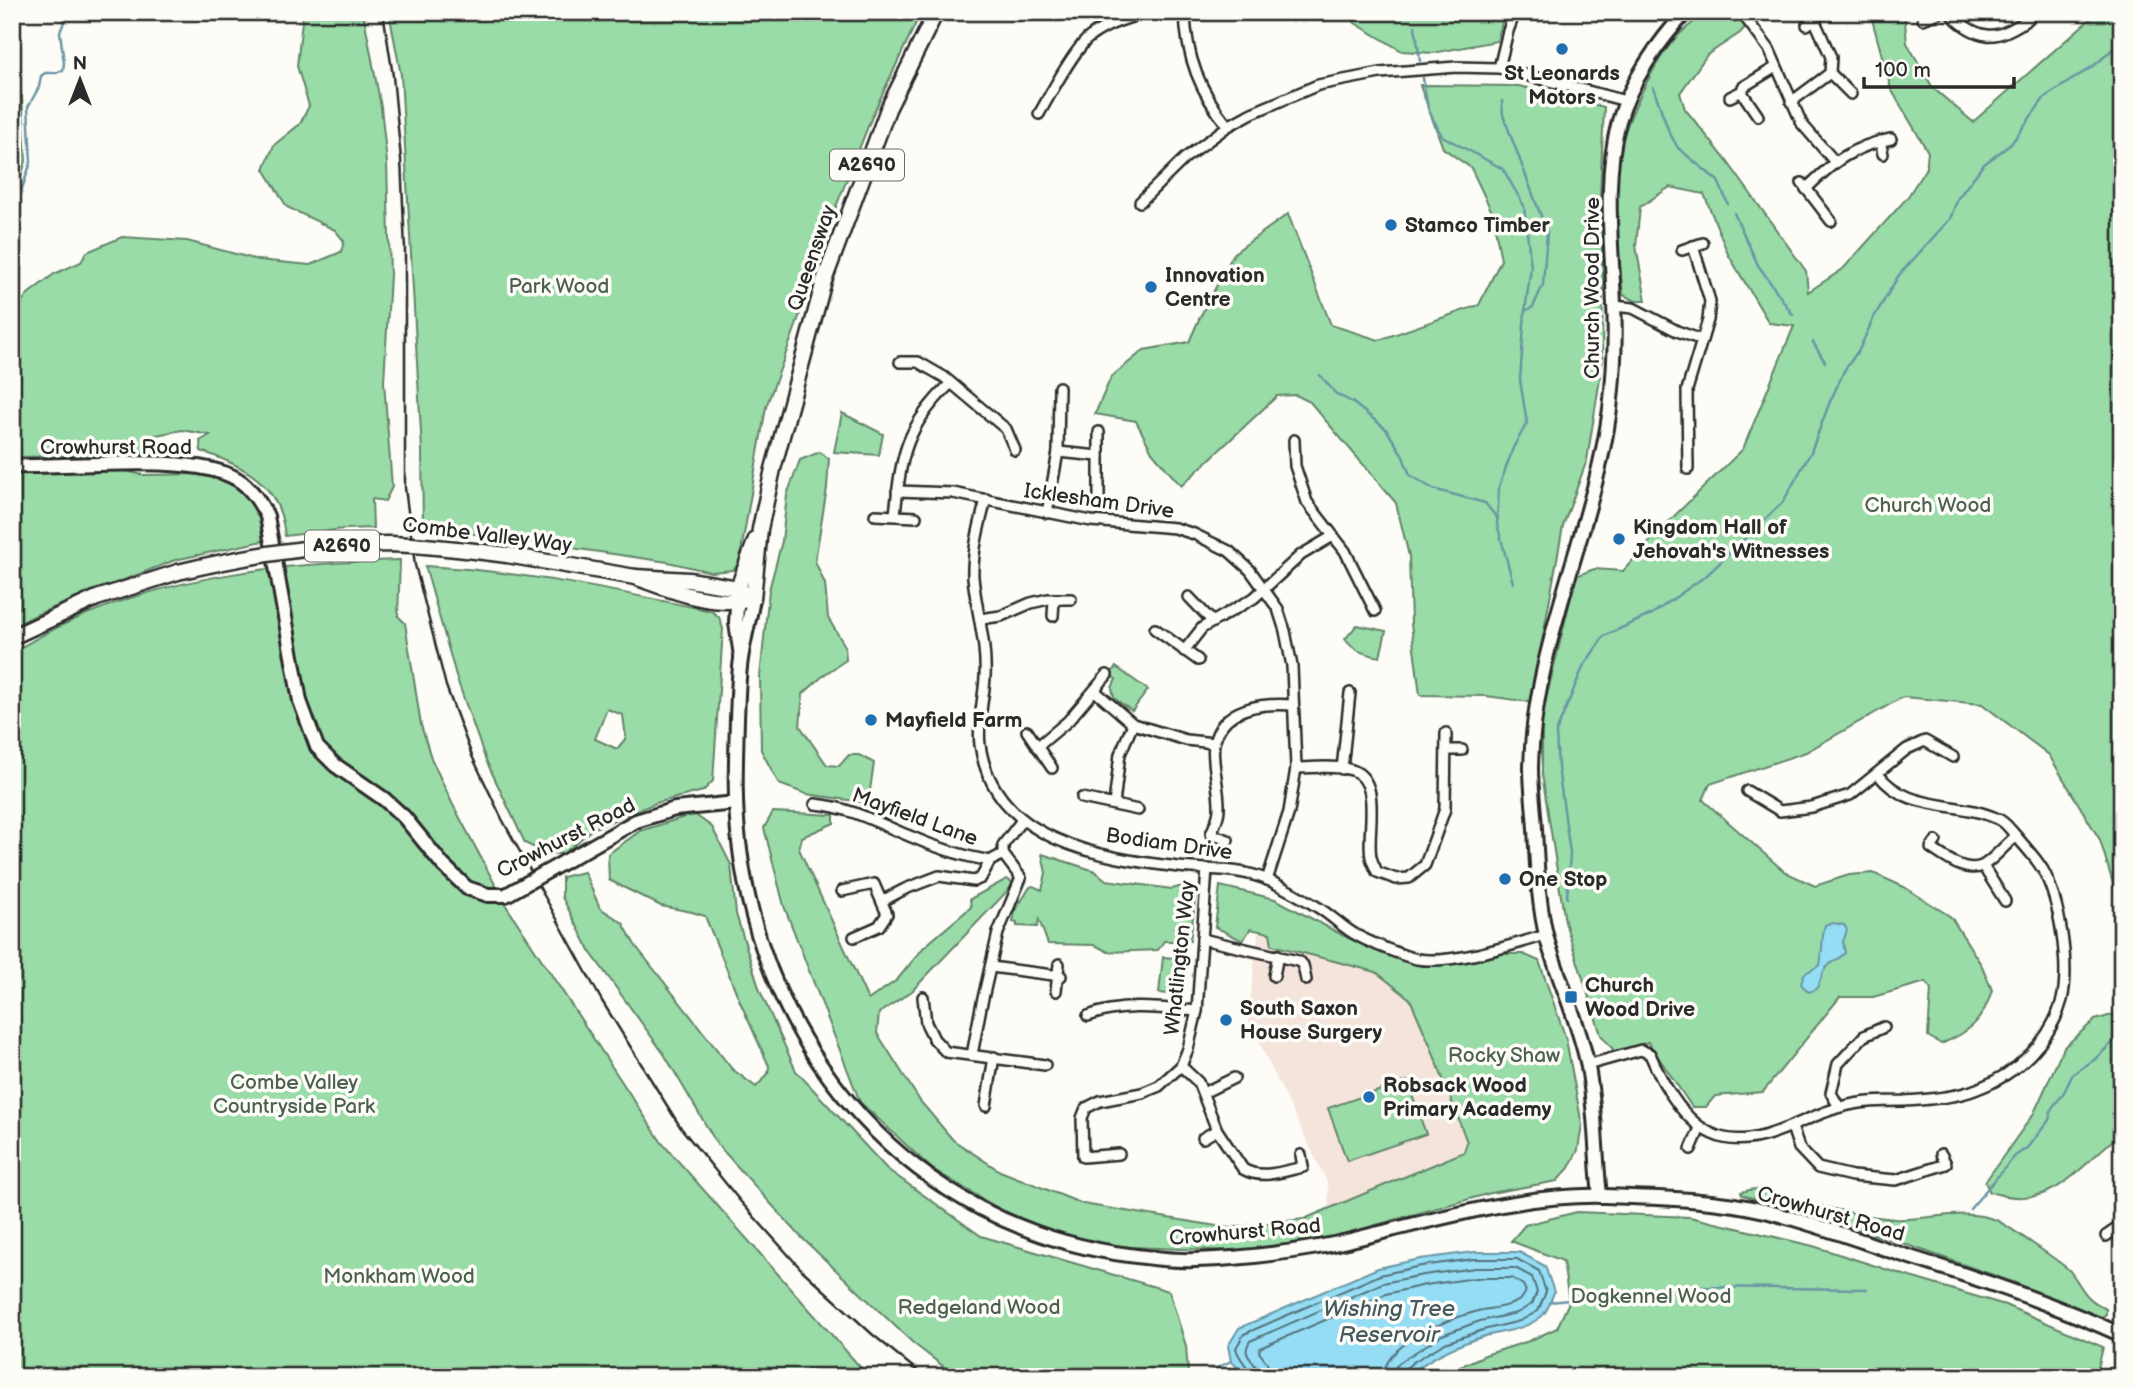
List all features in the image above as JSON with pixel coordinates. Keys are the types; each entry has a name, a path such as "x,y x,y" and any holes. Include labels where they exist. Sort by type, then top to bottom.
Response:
{"main road":[{"name":"Queensway","path":"737,595 760,529 824,281 888,109 936,12"},
{"name":"Queensway","path":"753,598 760,529"},
{"name":"Combe Valley Way","path":"12,636 97,598 178,572 258,554 355,545 428,546 508,555 635,577 689,580 753,598"}],"street":[{"path":"1039,114 1089,37 1127,17 1153,12"},
{"path":"1185,12 1191,59 1208,102 1228,126"},
{"path":"1499,68 1515,12"},
{"name":"Church Wood Drive","path":"1600,1196 1587,1065 1580,1034 1546,935 1539,901 1531,769 1535,719 1571,564 1601,462 1615,362 1610,196 1619,122 1626,102 1651,55 1686,12"},
{"path":"1741,12 1769,49 1802,124 1835,162"},
{"path":"1923,19 1941,12"},
{"path":"1950,12 1959,23 1986,36 2028,19"},
{"path":"1814,20 1831,57 1830,73 1851,94"},
{"path":"1984,47 1986,36"},
{"path":"1140,202 1185,158 1228,126 1318,85 1380,73 1456,67 1499,68 1626,102"},
{"path":"1730,97 1742,91 1749,81 1776,67"},
{"path":"1791,102 1830,73"},
{"path":"1742,91 1758,116"},
{"path":"1831,221 1804,186 1835,162 1865,145 1891,139"},
{"path":"1880,141 1883,154"},
{"path":"1682,250 1703,243"},
{"path":"1691,463 1687,390 1708,320 1710,301 1693,246"},
{"path":"1615,306 1633,308 1677,331 1702,340"},
{"path":"900,362 918,362 951,383 1006,429 1015,450"},
{"path":"895,515 904,450 918,418 951,383"},
{"path":"1047,513 1058,452 1059,387"},
{"path":"1099,432 1098,456 1102,491"},
{"path":"1294,440 1295,466 1307,502 1345,551 1375,611"},
{"path":"1058,452 1098,456"},
{"name":"Crowhurst Road","path":"12,466 147,464 210,467 238,479 256,497 267,516 300,701 317,747 335,765 376,793 404,817 443,865 467,888 488,895 506,895 636,821 675,809 736,803 741,860 758,934 787,1009 809,1047 850,1105 892,1149 915,1168 950,1190 1010,1222 1050,1238 1094,1250 1158,1259 1195,1260 1319,1247 1508,1205 1547,1199 1600,1196 1711,1203 1763,1211 1990,1283 2061,1308 2122,1335"},
{"name":"Icklesham Drive","path":"897,491 953,493 1091,521 1160,525 1194,534 1229,551 1250,570 1278,609 1292,666 1296,768 1289,812 1267,880"},
{"name":"Bodiam Drive","path":"986,499 976,538 973,575 985,676 979,725 980,745 984,763 1002,800 1022,820 1065,844 1150,864 1240,873 1267,880 1319,908 1356,935 1417,959 1456,958 1546,935"},
{"path":"875,515 916,517"},
{"path":"1184,651 1202,628 1231,613 1301,555 1333,536"},
{"name":"Queensway","path":"736,803 736,741 741,656 737,595"},
{"path":"1189,597 1212,621"},
{"name":"Queensway","path":"741,656 753,598"},
{"path":"980,619 1016,612 1031,603 1054,598 1071,599"},
{"path":"1053,616 1054,598"},
{"path":"1155,629 1198,660"},
{"path":"1037,747 1068,721 1107,675"},
{"path":"1095,691 1133,723 1186,740 1214,743"},
{"path":"1342,769 1350,693"},
{"path":"1228,840 1209,838 1219,811 1214,743 1224,723 1251,706 1293,705"},
{"path":"1114,804 1120,754 1133,723"},
{"path":"1027,731 1052,768"},
{"path":"1296,768 1353,770 1363,777 1370,793 1371,857 1377,872 1396,879 1409,878 1425,865 1445,809 1446,733"},
{"path":"1747,791 1780,811 1812,811 1850,795 1908,750 1925,741 1945,746 1953,757"},
{"path":"1446,750 1462,750"},
{"path":"1587,1065 1641,1050 1650,1054 1656,1070 1680,1106 1700,1128 1725,1139 1758,1138 1839,1107 1976,1090 2028,1057 2049,1034 2062,999 2065,961 2054,897 2043,870 2002,820 1973,809 1916,802 1896,792 1878,774"},
{"path":"1082,798 1138,810"},
{"name":"Mayfield Lane","path":"815,804 837,806 876,819 942,849 990,861 1003,854 1003,845 1022,820"},
{"path":"1936,841 1931,848 1958,864 1970,867 1983,866 2016,836"},
{"path":"972,1055 1005,912 1021,878 1003,854"},
{"path":"882,901 939,876 974,881 981,878 990,861"},
{"path":"1983,866 2006,901"},
{"name":"Whatlington Way","path":"1119,1154 1083,1157 1082,1118 1086,1108 1100,1101 1142,1093 1159,1086 1181,1066 1197,1011 1207,869"},
{"path":"842,891 874,884 887,914 879,926 855,937"},
{"path":"1202,939 1298,961 1303,965 1306,980"},
{"path":"1274,976 1278,955"},
{"path":"1056,991 1059,964"},
{"path":"991,967 1059,976"},
{"path":"923,997 926,1023 934,1040 946,1052 1045,1065"},
{"path":"1088,1016 1105,1004 1197,1011"},
{"path":"1839,1107 1831,1093 1838,1064 1864,1036 1880,1029 1881,1040"},
{"path":"986,1107 994,1057"},
{"path":"1181,1066 1198,1082 1217,1129 1248,1173 1266,1175 1303,1167 1301,1155"},
{"path":"1203,1093 1234,1078"},
{"path":"1792,1126 1799,1148 1818,1168 1852,1176 1896,1180 1946,1164 1941,1154"},
{"path":"1691,1149 1700,1128"},
{"path":"1203,1138 1217,1129"},
{"path":"2106,1236 2122,1225"}],"shaded area":[{"name":"Robsack Wood Primary Academy","path":"1258,930 1306,943 1389,974 1441,1037 1475,1150 1329,1220 1328,1184 1248,1020 1255,960 1227,953 1230,940 1257,945"}],"green space":[{"path":"303,12 363,12 381,107 387,163 390,275 384,382 392,487 385,501 372,499 373,528 285,536 276,502 258,479 232,463 201,451 200,441 210,435 182,430 146,437 152,441 151,450 132,455 12,457 12,314 28,294 54,274 81,262 87,252 122,237 187,241 258,260 310,265 341,252 344,241 335,230 287,207 264,169 274,145 300,124 309,106 297,66"},
{"name":"Park Wood","path":"389,12 921,12 873,114 828,227 766,407 739,563 733,570 711,572 668,562 441,529 423,529 422,451 401,75"},
{"path":"1349,12 1505,12 1497,41 1433,53 1402,51 1355,23"},
{"name":"Church Wood","path":"1705,12 1759,12 1740,33 1707,55 1680,93 1685,109 1727,161 1806,271 1808,292 1843,269 1907,198 1926,168 1928,152 1891,89 1870,12 1904,12 1907,43 1933,88 1973,122 2098,12 2122,12 2122,903 2117,897 2100,840 2049,755 1982,704 1903,697 1806,752 1710,784 1703,800 1785,872 1815,886 1849,875 1873,873 1904,887 1951,917 1982,966 1992,990 1980,1018 1968,1030 1941,1044 1928,1036 1931,989 1926,982 1873,997 1840,997 1763,1092 1715,1096 1706,1107 1692,1107 1648,1042 1616,1053 1601,1035 1565,922 1542,774 1542,716 1576,576 1594,569 1623,571 1662,528 1743,449 1794,326 1769,323 1728,254 1704,194 1670,187 1640,207 1636,246 1646,301 1636,301 1623,295 1617,208 1619,156 1626,129 1640,96 1665,51"},
{"path":"1420,85 1519,86 1604,107 1600,195 1602,366 1587,460 1563,526 1531,702 1486,696 1420,695 1411,624 1409,556 1396,503 1310,402 1296,395 1277,396 1181,486 1152,452 1136,421 1095,414 1111,377 1144,350 1189,342 1234,253 1288,214 1331,325 1379,340 1479,305 1501,260 1492,212 1471,168 1443,148"},
{"path":"12,90 22,96 26,161 12,203"},
{"path":"842,413 883,434 879,455 834,452"},
{"path":"820,452 829,459 815,561 825,584 828,618 845,646 846,660 803,694 800,726 827,765 839,766 849,755 859,755 874,763 870,790 862,802 806,794 779,784 761,750 760,677 769,590 782,541 787,495 800,460"},
{"path":"121,470 143,475 209,474 233,485 251,501 259,518 263,541 175,560 40,613 12,627 12,473"},
{"name":"Combe Valley Countryside Park","path":"400,560 398,616 405,623 421,725 431,758 507,907 662,1143 869,1377 12,1377 12,652 62,625 108,606 190,582 273,568"},
{"path":"425,566 533,577 711,611 719,617 723,629 713,781 703,791 656,803 592,829 564,854 544,853 525,843 485,758 457,679","holes":["607,709 623,715 626,738 617,749 595,739"]},
{"path":"1357,625 1386,631 1380,657 1356,650 1345,639"},
{"path":"1116,667 1148,690 1132,711 1114,698 1112,688 1116,679 1110,675"},
{"name":"Rocky Shaw","path":"773,812 834,815 834,823 802,837 799,849 868,1000 897,980 924,947 971,907 970,899 1007,879 1014,884 912,991 879,1013 877,1033 920,1101 953,1140 1000,1171 1083,1204 1229,1228 1304,1219 1464,1152 1467,1142 1410,999 1376,972 1272,945 1270,933 1250,929 1243,941 1215,927 1220,886 1275,899 1348,938 1417,965 1461,963 1498,954 1523,954 1539,961 1566,1039 1582,1125 1578,1150 1569,1168 1557,1181 1491,1193 1322,1240 1236,1251 1094,1243 1053,1231 1001,1210 931,1168 860,1102 784,906 764,828"},
{"name":"Redgeland Wood","path":"694,814 712,827 731,865 736,914 760,991 796,1071 887,1169 981,1236 1169,1291 1186,1346 1188,1373 1181,1377 957,1377 913,1343 800,1236 717,1144 664,1054 591,953 562,897 562,877 584,872 600,908 623,923 635,945 732,1069 756,1087 768,1074 769,1066 705,916 661,906 609,880 608,854 640,831"},
{"path":"1042,854 1095,871 1106,880 1172,889 1186,885 1196,892 1190,941 1164,941 1158,950 1108,952 1095,945 1048,944 1039,920 1037,927 1017,926 1017,923 1013,922 1015,911 1030,887 1042,890 1046,873"},
{"path":"1163,957 1185,959 1181,995 1159,993"},
{"path":"2122,1012 2122,1133 2064,1183 2049,1192 2013,1197 1990,1192 1985,1182 2034,1113 2064,1047 2095,1020"},
{"path":"1407,1081 1426,1134 1347,1161 1328,1108"},
{"path":"1754,1189 1877,1217 1907,1219 1971,1215 1996,1220 2066,1267 2088,1297 2106,1309 2106,1314 2102,1317 2082,1314 2016,1283 1902,1243 1742,1195 1741,1192"},
{"name":"Dogkennel Wood","path":"1577,1212 1690,1217 1813,1246 2005,1305 2103,1347 2096,1377 1442,1377 1485,1355 1529,1341 1557,1328 1569,1302 1563,1261 1511,1241 1525,1225"}],"water":[{"path":"1825,925 1844,925 1847,930 1843,942 1845,953 1828,965 1818,987 1808,992 1801,984 1804,974 1820,965"},
{"name":"Wishing Tree Reservoir","path":"1474,1252 1519,1252 1545,1266 1554,1292 1544,1314 1522,1327 1485,1336 1453,1348 1424,1363 1407,1377 1248,1377 1231,1361 1228,1346 1239,1328 1378,1268"}],"waterway":[{"path":"12,218 31,162 28,107 39,87 41,76 63,70 60,32 68,12"},
{"path":"1415,26 1420,61"},
{"path":"1567,898 1570,853 1556,732 1583,667 1604,636 1652,614 1707,575 1783,502 1811,452 1844,371 1860,348 1874,317 1899,275 1950,219 1958,198 1983,165 2011,144 2045,97 2095,65 2122,41"},
{"path":"1423,78 1428,109 1442,136 1503,169 1524,206 1531,267 1520,380 1527,423 1513,448 1499,487 1497,524 1513,583"},
{"path":"1653,87 1669,132 1678,148 1718,181 1728,204"},
{"path":"1502,101 1503,115 1547,232 1543,285 1533,307 1525,311"},
{"path":"1734,213 1758,265 1793,315"},
{"path":"1813,342 1825,362"},
{"path":"1320,375 1336,394 1352,402 1386,429 1402,454 1410,475 1433,489 1485,503 1498,519"},
{"path":"1970,1209 2015,1156 2027,1148 2049,1120 2052,1108 2073,1074 2094,1060 2116,1039 2122,1038"},
{"path":"1550,1302 1691,1287 1867,1289"},
{"path":"1199,1377 1231,1361"}],"railway":[{"path":"383,12 393,76 401,159 405,249 405,488 415,565 446,686 472,756 502,819 602,1001 681,1128 740,1201 802,1270 872,1334 925,1377"}],"place":[{"name":"St Leonards Motors","path":"1562,49"},
{"name":"Stamco Timber","path":"1391,225"},
{"name":"Innovation Centre","path":"1151,287"},
{"name":"Kingdom Hall of Jehovah's Witnesses","path":"1619,539"},
{"name":"Mayfield Farm","path":"871,720"},
{"name":"One Stop","path":"1505,879"},
{"name":"Church Wood Drive","path":"1571,997"},
{"name":"South Saxon House Surgery","path":"1226,1020"},
{"name":"Robsack Wood Primary Academy","path":"1369,1097"}],"park label":[{"name":"Monkham Wood","path":"399,1276"}]}
